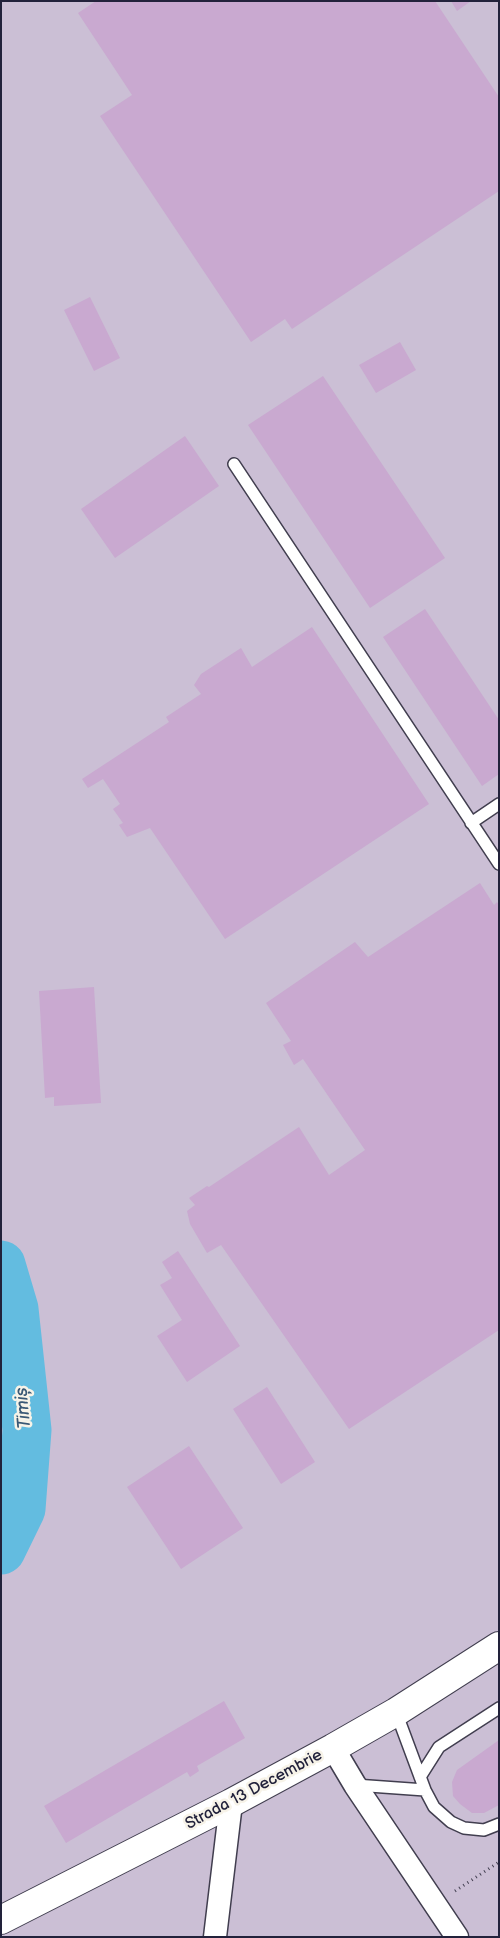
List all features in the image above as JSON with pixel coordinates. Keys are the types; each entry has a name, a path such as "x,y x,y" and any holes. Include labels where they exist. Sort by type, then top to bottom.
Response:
{"main road":[{"name":"Strada 13 Decembrie","path":"1,1920 231,1803 333,1748 396,1712 499,1646"}],"street":[{"path":"333,1748 355,1785 457,1937"},
{"path":"215,1937 231,1803"}],"lane":[{"path":"234,464 499,864"},
{"path":"471,822 499,804"},
{"path":"420,1777 439,1746 499,1708"},
{"path":"396,1712 425,1790 434,1807 451,1822 464,1828 484,1830 499,1824"},
{"path":"355,1785 425,1790"}],"path":[{"path":"435,1904 499,1862"}],"shaded area":[{"path":"1,1 499,1 499,1937 1,1937"}],"building":[{"path":"96,1 435,1 499,97 499,191 292,329 285,319 251,342 100,116 132,95 78,13"},
{"path":"451,1 471,1 457,11"},
{"path":"90,297 120,358 94,371 64,310"},
{"path":"400,342 416,370 376,393 359,365"},
{"path":"323,376 445,558 370,608 248,425"},
{"path":"185,436 219,486 115,558 81,509"},
{"path":"425,609 499,720 499,774 482,786 383,637"},
{"path":"312,627 429,804 225,939 150,828 127,837 119,825 123,823 113,809 120,804 103,779 88,788 82,779 169,722 166,717 201,694 194,685 201,674 241,648 252,667"},
{"path":"480,883 494,905 497,902 499,905 499,1330 349,1429 221,1245 207,1253 190,1224 187,1211 195,1205 189,1198 207,1186 209,1187 299,1127 329,1175 365,1150 303,1059 294,1065 283,1045 291,1041 266,1003 355,942 368,957"},
{"path":"94,987 101,1103 54,1106 54,1097 45,1098 39,991"},
{"path":"178,1251 240,1346 187,1382 157,1336 182,1320 160,1285 172,1278 162,1262"},
{"path":"267,1387 315,1462 281,1484 233,1409"},
{"path":"189,1446 243,1528 181,1569 127,1487"},
{"path":"224,1701 245,1738 197,1766 199,1771 190,1777 187,1772 66,1843 44,1806"},
{"path":"499,1740 499,1805 484,1813 472,1813 453,1796 452,1782 457,1770"}],"waterway":[{"name":"Timiș","path":"1,1265 14,1309 27,1430 21,1509 1,1550"}]}
